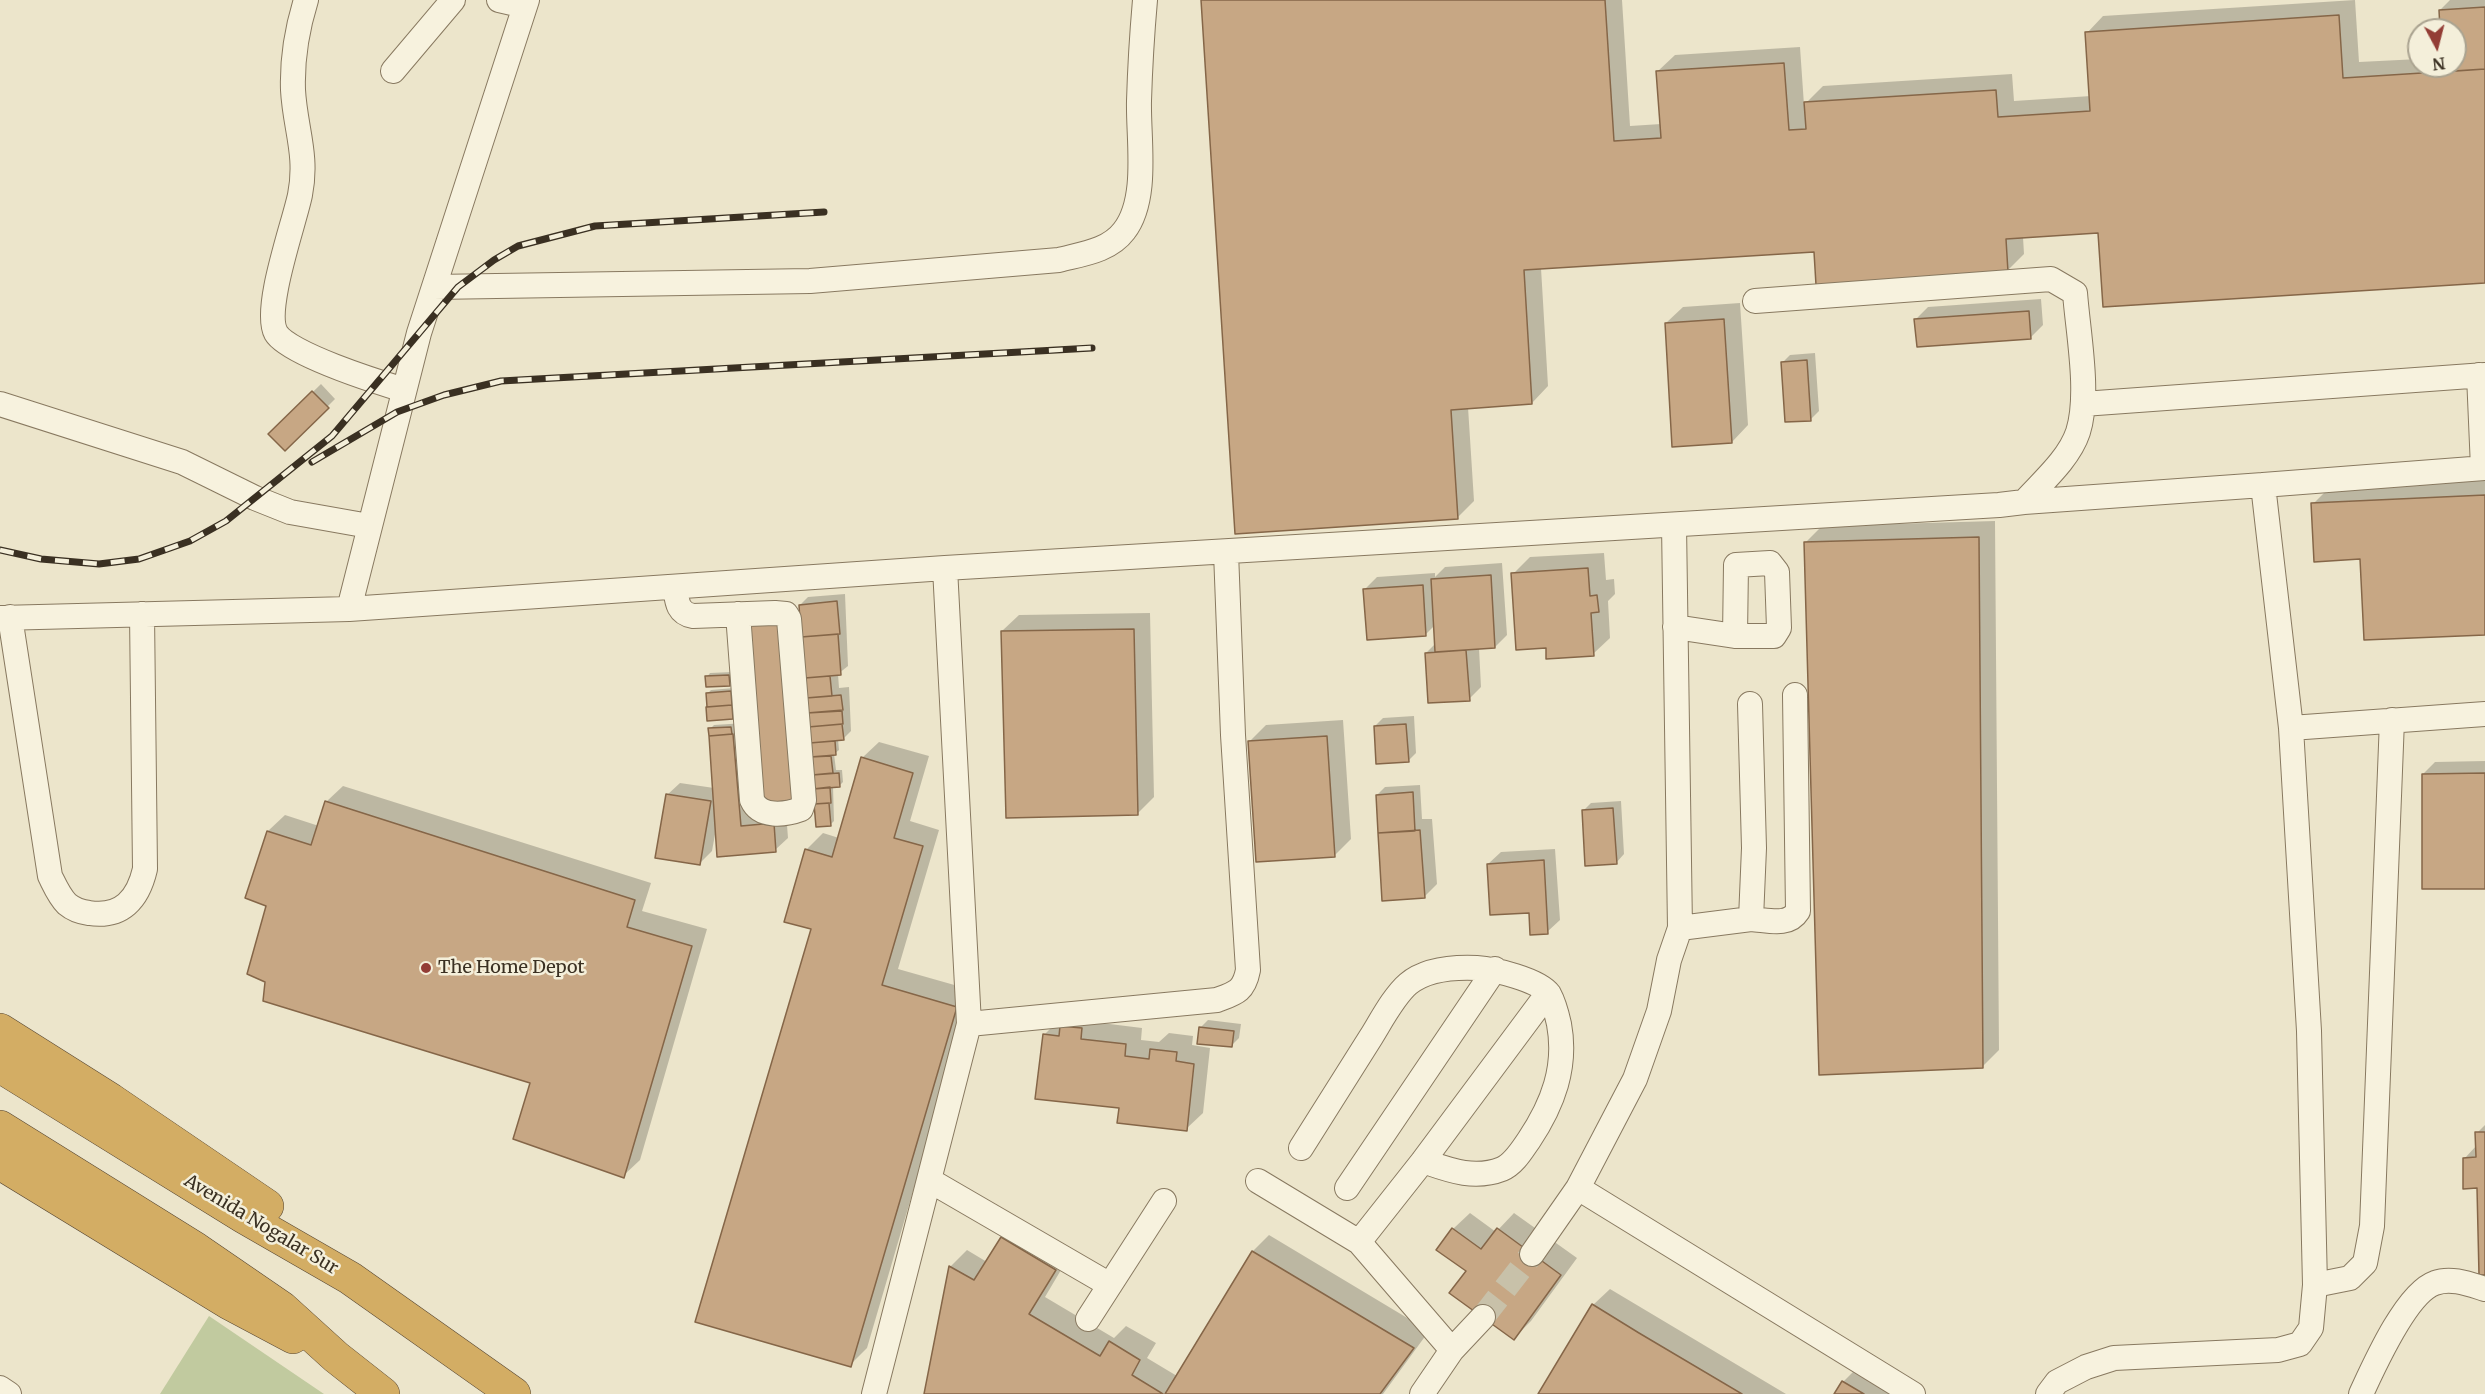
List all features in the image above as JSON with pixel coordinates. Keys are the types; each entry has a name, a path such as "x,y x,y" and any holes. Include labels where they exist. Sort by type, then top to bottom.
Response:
{"highway":[{"path":"0,1030 111,1100 259,1199 320,1247 350,1278"},
{"name":"Avenida Nogalar Sur","path":"0,1066 244,1217 350,1278 514,1394"},
{"path":"0,1127 196,1249 282,1308 336,1357 383,1394"},
{"path":"0,1163 229,1303 270,1326 336,1357"}],"street":[{"path":"306,0 297,30 293,91 304,168 300,195 273,300 272,320 276,333 294,348 404,390"},
{"path":"393,71 453,0"},
{"path":"349,609 404,390 434,287 526,3 499,0"},
{"path":"434,287 810,281 1059,260 1113,243 1125,231 1134,213 1139,189 1139,103 1144,0"},
{"path":"1755,301 2051,279 2075,293 2083,404 2077,434 2061,461 2024,502"},
{"path":"142,614 145,869 141,886 120,910 108,914 81,912 69,906 58,894 50,876 9,680 5,618 142,614 349,609 945,568 2024,502 2484,468 2482,375 2083,404"},
{"path":"0,404 182,462 255,498 290,512 369,526"},
{"path":"2048,1394 2057,1382 2086,1367 2114,1358 2278,1350 2300,1344 2311,1328 2315,1285 2309,1031 2291,728 2263,485"},
{"path":"1532,1254 1578,1188 1635,1079 1659,1011 1669,960 1680,928 1674,525"},
{"path":"969,1024 1217,1000 1234,994 1246,984 1248,970 1233,735 1226,552"},
{"path":"874,1394 969,1024 945,568"},
{"path":"675,587 678,607 684,614 693,616 738,614 786,614 789,619 804,800 801,809 794,812 764,813 756,808 752,800 738,614"},
{"path":"1675,627 1735,636"},
{"path":"1680,928 1751,919 1784,922 1794,918 1798,911 1795,695"},
{"path":"1750,704 1754,848 1751,919"},
{"path":"2291,728 2485,714"},
{"path":"2315,1285 2350,1278 2365,1263 2372,1226 2392,720"},
{"path":"1301,1148 1387,1012 1408,984 1433,971 1467,968 1495,969 1519,977 1548,993 1557,1013 1562,1058 1556,1089 1543,1120 1520,1155 1505,1168 1472,1175 1456,1173 1423,1161"},
{"path":"1347,1188 1495,969"},
{"path":"1359,1242 1423,1161 1548,993"},
{"path":"929,1180 1110,1285"},
{"path":"1258,1181 1359,1242 1452,1350"},
{"path":"1578,1188 1913,1394"},
{"path":"1088,1320 1164,1201"},
{"path":"2361,1394 2408,1307 2418,1293 2434,1283 2449,1280 2485,1289"},
{"path":"1422,1394 1452,1350 1483,1317"},
{"path":"0,1388 9,1394"}],"green space":[{"path":"209,1316 324,1394 160,1394"}],"building":[{"path":"1201,0 1605,0 1614,141 1661,138 1656,71 1784,63 1789,130 1806,129 1804,102 1996,90 1998,117 2090,111 2085,32 2339,15 2343,78 2407,74 2407,78 2467,78 2467,70 2485,69 2485,283 2103,307 2098,233 2006,239 2008,272 1816,285 1814,252 1524,270 1532,404 1451,410 1458,519 1235,534"},
{"path":"2485,7 2485,69 2467,70 2467,18 2439,18 2439,10"},
{"path":"2029,311 2031,339 1917,347 1914,319"},
{"path":"1724,319 1732,443 1672,447 1665,323"},
{"path":"1807,360 1811,421 1785,422 1781,362"},
{"path":"312,391 329,408 285,451 268,434"},
{"path":"2485,495 2485,635 2364,640 2360,559 2314,562 2311,503"},
{"path":"1979,537 1983,1068 1819,1075 1804,542"},
{"path":"1588,568 1590,596 1597,595 1599,612 1591,613 1594,656 1546,659 1546,648 1516,650 1511,573"},
{"path":"1491,575 1495,648 1435,652 1431,579"},
{"path":"1423,585 1426,636 1367,640 1363,589"},
{"path":"837,601 840,634 801,637 799,605"},
{"path":"778,622 793,805 762,808 747,625"},
{"path":"1134,629 1138,815 1006,818 1001,631"},
{"path":"838,634 841,675 805,678 801,637"},
{"path":"1466,650 1470,701 1428,703 1425,653"},
{"path":"729,675 730,686 706,687 705,676"},
{"path":"830,676 832,696 806,698 805,678"},
{"path":"731,691 732,705 707,707 706,693"},
{"path":"841,695 843,710 807,713 806,698"},
{"path":"732,705 733,719 707,721 706,707"},
{"path":"842,711 843,724 808,727 807,713"},
{"path":"842,724 844,740 810,743 808,727"},
{"path":"1406,724 1409,762 1376,764 1374,726"},
{"path":"731,727 732,734 709,736 708,728"},
{"path":"733,734 741,826 774,823 776,852 717,857 709,736"},
{"path":"1327,736 1335,857 1256,862 1248,741"},
{"path":"835,741 836,755 810,757 809,743"},
{"path":"831,756 833,773 812,775 810,757"},
{"path":"861,757 913,773 894,838 923,846 882,985 957,1007 851,1367 695,1322 811,929 784,922 805,849 832,857"},
{"path":"839,773 840,787 813,789 812,775"},
{"path":"2485,773 2485,889 2422,889 2422,774"},
{"path":"830,787 831,803 814,804 813,789"},
{"path":"1413,792 1415,831 1378,833 1376,795"},
{"path":"666,794 711,801 700,865 655,858"},
{"path":"325,801 635,900 627,927 692,946 624,1178 513,1139 530,1083 263,1001 265,982 247,974 266,906 245,898 267,831 311,845"},
{"path":"829,803 831,826 816,827 814,804"},
{"path":"1613,808 1617,864 1585,866 1582,810"},
{"path":"1420,830 1425,898 1382,901 1378,833"},
{"path":"1544,860 1548,934 1530,935 1529,913 1490,915 1487,864"},
{"path":"1060,1026 1082,1028 1081,1039 1126,1044 1125,1056 1149,1059 1150,1049 1177,1052 1176,1061 1194,1064 1187,1131 1117,1123 1119,1108 1035,1099 1043,1034 1059,1036"},
{"path":"1199,1027 1234,1031 1232,1047 1197,1044"},
{"path":"2475,1132 2485,1132 2485,1275 2479,1275 2477,1188 2463,1189 2463,1158 2476,1157"},
{"path":"1452,1228 1481,1249 1497,1228 1561,1275 1514,1340 1449,1293 1466,1271 1436,1250"},
{"path":"1001,1237 1056,1270 1029,1314 1100,1356 1109,1341 1140,1360 1132,1375 1163,1394 924,1394 949,1266 974,1280"},
{"path":"1252,1251 1414,1348 1380,1394 1165,1394"},
{"path":"1592,1304 1639,1333 1742,1394 1538,1394"},
{"path":"1842,1381 1864,1394 1834,1394"}],"tunnel":[{"path":"1483,1317 1532,1254"}],"railway":[{"path":"0,550 41,559 99,564 139,559 190,541 226,521 332,436 458,287 494,260 518,246 595,226 824,212"},
{"path":"312,462 397,412 444,395 501,381 1092,348"}],"place":[{"name":"The Home Depot","path":"426,968"}]}
